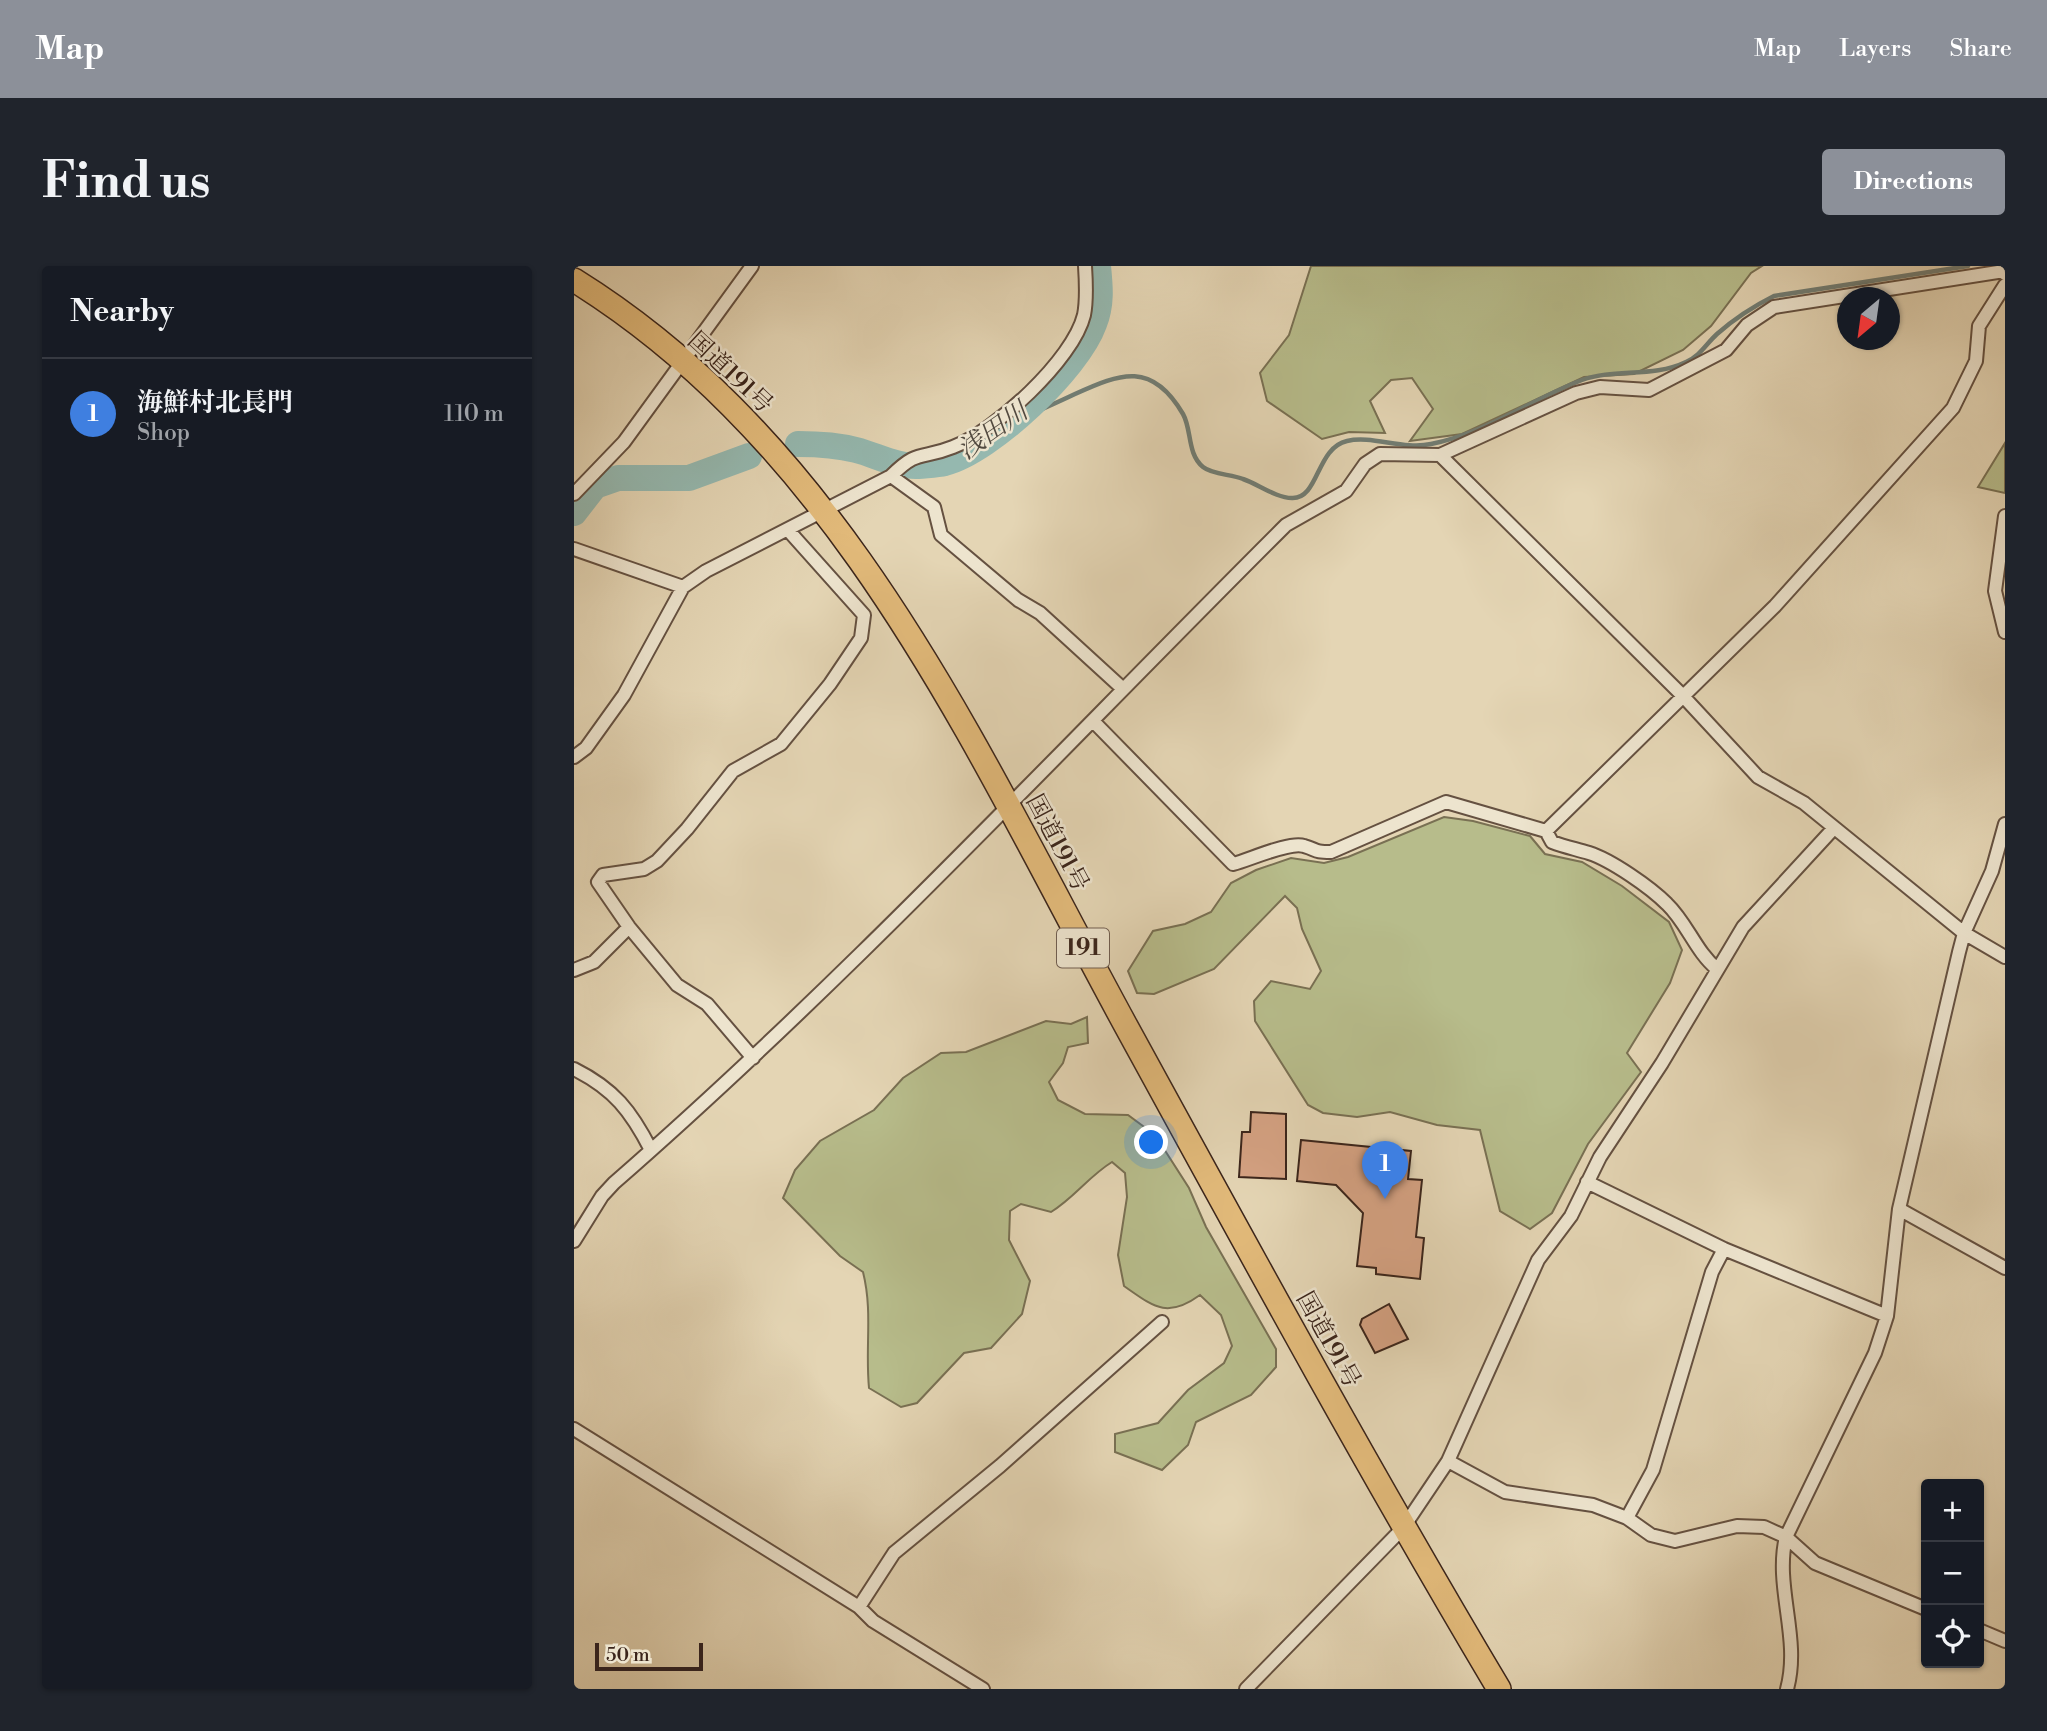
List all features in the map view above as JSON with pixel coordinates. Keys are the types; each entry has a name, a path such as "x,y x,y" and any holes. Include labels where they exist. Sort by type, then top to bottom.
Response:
{"highway":[{"name":"国道191号","path":"574,280 640,326 750,425 825,511 907,627 1008,806 1403,1528 1499,1689"}],"street":[{"path":"574,494 624,442 752,266"},
{"path":"574,757 586,748 624,695 683,587 706,571 893,473 907,460 953,447 1011,408 1042,379 1069,345 1083,316 1085,266"},
{"path":"574,1241 601,1196 753,1058 1093,721 1122,688 1286,525 1346,491 1365,464 1380,454 1440,455 1576,393 1600,387 1648,390 1726,350 1747,325 1774,307 2004,271 2005,274"},
{"path":"1546,831 1775,606 1953,408 1976,361 1979,326 2005,285"},
{"path":"1440,455 1682,695 1758,776 1804,803 1964,933 2005,957"},
{"path":"893,473 934,507 941,535 1018,600 1040,613 1122,688"},
{"path":"2005,516 1995,591 2005,632"},
{"path":"753,1058 707,1004 677,985 629,927 598,881 603,875 644,869 657,861 687,830 733,771 767,755 781,744 830,684 861,638 864,615 788,530"},
{"path":"574,549 683,587"},
{"path":"1093,721 1233,864 1287,846 1304,846 1313,852 1331,852 1446,802 1546,831 1552,842 1591,854 1632,877 1666,902 1688,927 1706,960 1717,969"},
{"path":"1787,1689 1792,1646 1782,1554 1786,1537 1875,1353 1887,1316 1899,1209 1964,933 1992,871 2005,824"},
{"path":"1246,1689 1403,1528 1448,1461 1538,1259 1571,1216 1600,1157 1662,1063 1743,927 1834,828"},
{"path":"574,970 594,961 629,927"},
{"path":"574,1069 601,1082 633,1115 651,1150"},
{"path":"1587,1182 1724,1249 1887,1316"},
{"path":"1899,1209 2005,1268"},
{"path":"1627,1518 1653,1470 1712,1272 1724,1249"},
{"path":"859,1607 894,1553 1000,1466 1162,1322"},
{"path":"574,1429 859,1607 873,1621 983,1689"},
{"path":"1448,1461 1505,1492 1593,1506 1627,1518 1651,1535 1675,1541 1737,1526 1763,1527 1786,1537 1815,1563 1921,1607"},
{"path":"1984,1632 2005,1641"}],"green space":[{"path":"1311,266 1762,266 1751,273 1711,326 1683,350 1634,374 1584,377 1462,434 1410,441 1433,409 1412,378 1391,380 1370,401 1385,433 1349,432 1322,439 1267,401 1260,373 1289,335"},
{"path":"2005,443 2005,493 1978,487"},
{"path":"1444,817 1473,821 1530,836 1545,854 1582,862 1622,886 1669,922 1682,950 1670,983 1627,1053 1641,1072 1588,1144 1552,1213 1530,1229 1500,1211 1480,1130 1437,1125 1390,1112 1357,1117 1323,1113 1308,1105 1255,1021 1254,1001 1271,981 1310,989 1321,971 1302,929 1297,908 1285,896 1214,969 1154,994 1137,993 1128,971 1153,931 1185,924 1211,912 1231,883 1256,870 1291,858 1324,863 1348,857"},
{"path":"1087,1017 1088,1043 1068,1047 1063,1063 1049,1082 1058,1100 1085,1114 1128,1115 1155,1135 1189,1188 1206,1227 1276,1349 1276,1367 1251,1395 1196,1422 1188,1445 1162,1470 1115,1452 1115,1434 1158,1423 1188,1390 1224,1363 1232,1346 1221,1315 1200,1295 1178,1307 1169,1308 1144,1300 1124,1286 1118,1255 1127,1197 1125,1173 1112,1162 1051,1212 1021,1204 1010,1211 1009,1240 1030,1281 1022,1314 991,1348 964,1353 917,1403 901,1407 869,1388 868,1301 863,1272 840,1256 783,1198 795,1170 820,1141 874,1110 903,1078 941,1053 966,1052 1046,1021 1071,1024"}],"building":[{"path":"1251,1112 1286,1114 1286,1179 1239,1177 1242,1132 1250,1132"},
{"path":"1301,1140 1411,1151 1408,1179 1422,1180 1416,1237 1424,1238 1420,1279 1376,1274 1376,1268 1357,1266 1363,1213 1336,1185 1297,1181"},
{"path":"1389,1304 1408,1339 1375,1353 1360,1325 1362,1319"}],"waterway":[{"name":"浅田川","path":"798,444 849,448 894,463 918,466 945,463 985,443 1008,426 1052,385 1085,342 1097,317 1100,295 1098,266"},
{"path":"1012,423 1107,381 1135,376 1147,379 1160,386 1183,414 1194,455 1203,467 1292,498 1301,496 1308,490 1329,453 1347,441 1420,445 1451,439 1582,380 1608,374 1660,370 1686,362 1730,323 1774,296 1968,266"},
{"name":"浅田川","path":"574,513 595,486 618,478 689,478 749,456"}],"place":[{"name":"海鮮村北長門","path":"1385,1199"}]}
